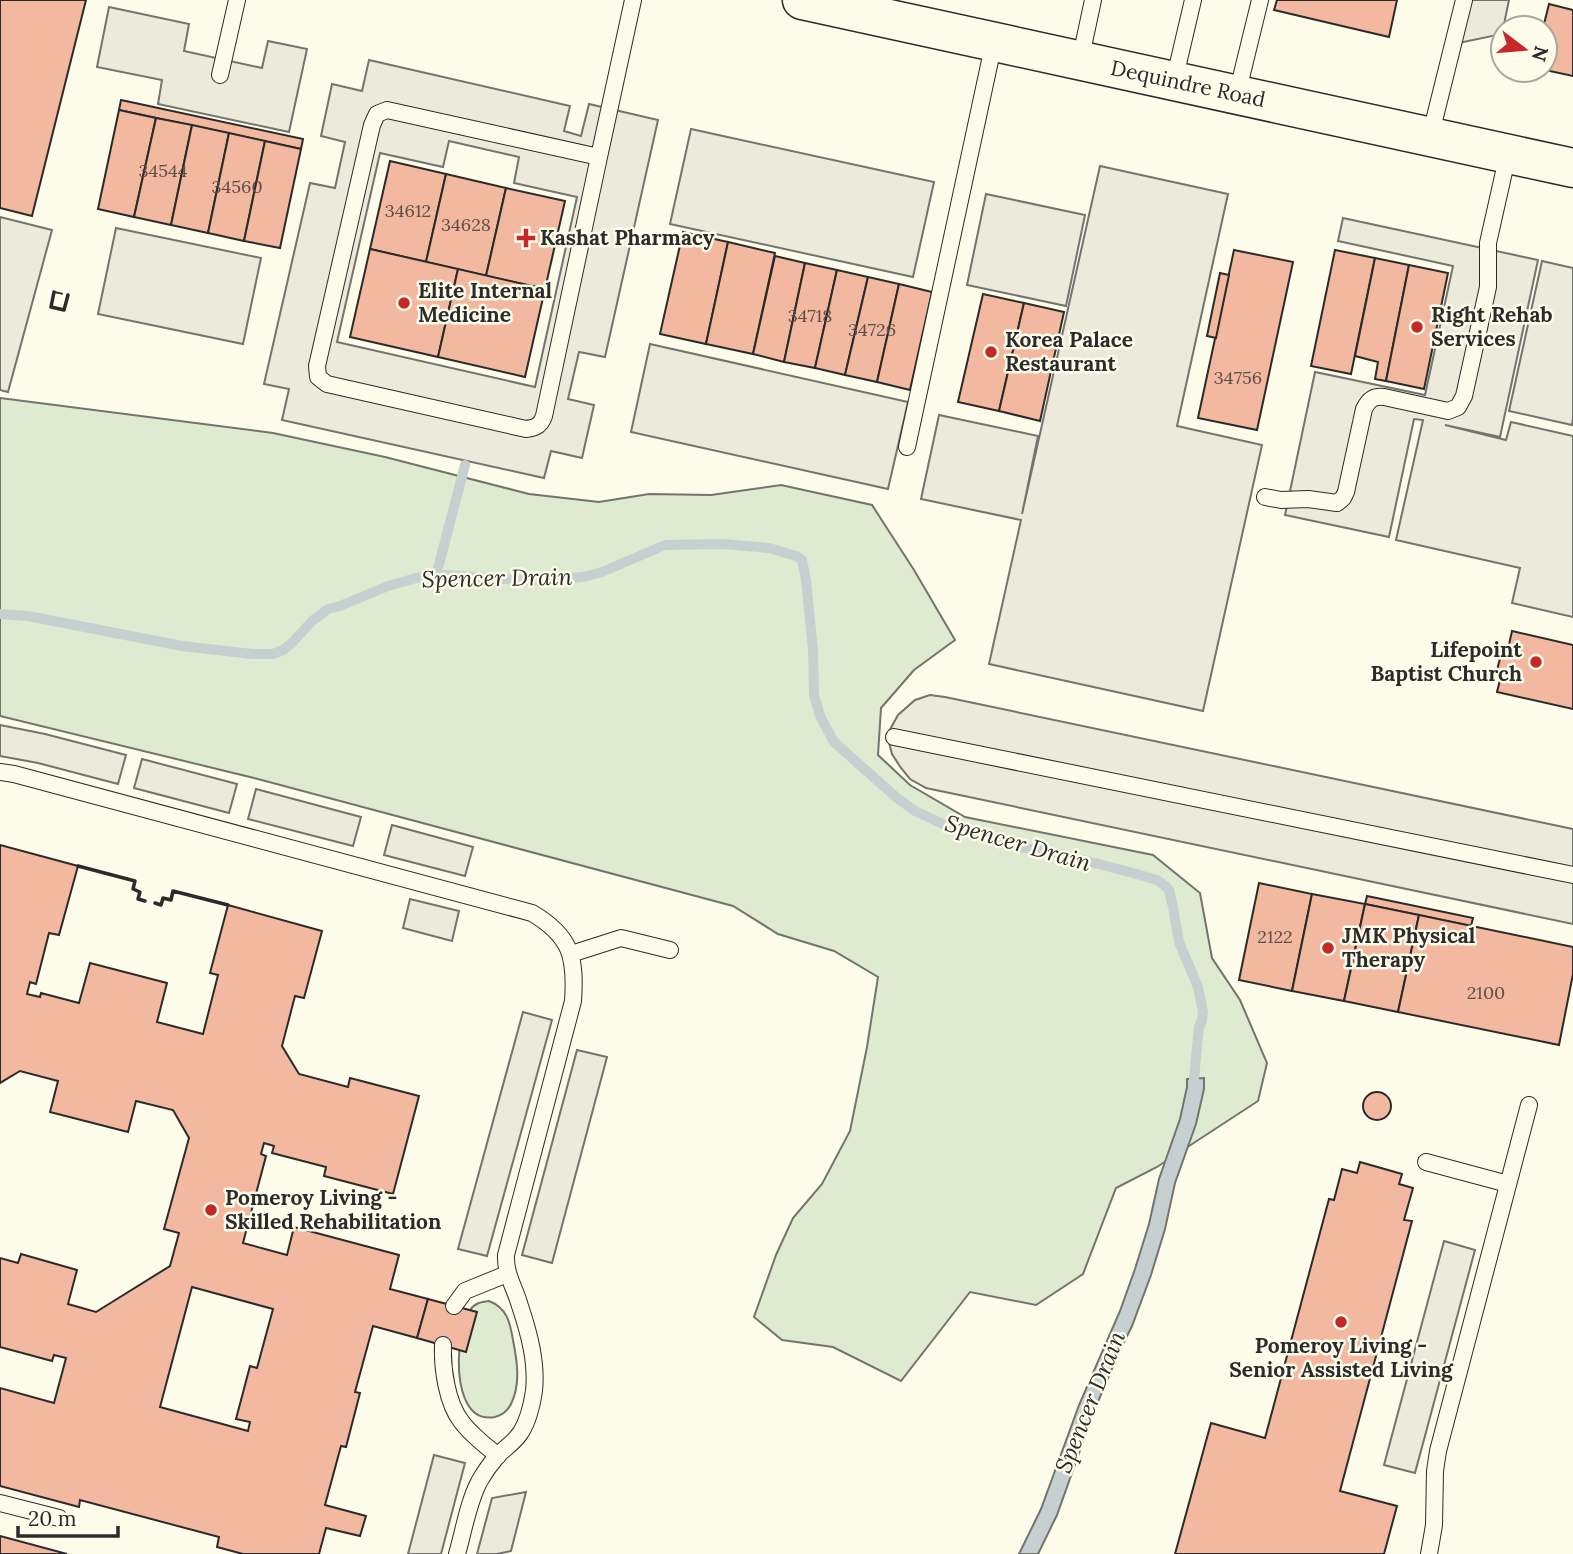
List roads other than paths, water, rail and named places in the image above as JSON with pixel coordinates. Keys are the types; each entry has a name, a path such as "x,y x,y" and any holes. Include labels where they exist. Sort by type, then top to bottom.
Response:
{"main road":[{"name":"Dequindre Road","path":"802,0 1573,168"}],"lane":[{"path":"220,75 237,0"},
{"path":"599,157 387,110 377,114 372,125 320,353 316,372 318,377 327,384 526,429 538,427 544,416 633,0"},
{"path":"1080,61 1093,0"},
{"path":"1174,81 1193,0"},
{"path":"1237,94 1260,0"},
{"path":"1430,137 1465,0"},
{"path":"907,447 994,42"},
{"path":"1265,497 1337,503 1343,498 1364,409 1371,398 1384,397 1448,411 1458,407 1464,396 1488,287 1488,243 1508,154"},
{"path":"894,737 1573,875"},
{"path":"0,772 531,913 549,923 563,937 571,954 575,977 573,1001 505,1264 520,1304 534,1361 534,1392 521,1432 480,1479 457,1554"},
{"path":"571,954 621,938 670,950"},
{"path":"1429,1554 1434,1525 1438,1451 1529,1105"},
{"path":"1426,1162 1508,1184"},
{"path":"454,1306 465,1291 507,1274"},
{"path":"443,1345 444,1368 460,1421 498,1456"},
{"path":"0,1503 59,1518"}],"water":[{"path":"1204,1078 1196,1124 1175,1183 1151,1275 1132,1326 1094,1411 1057,1515 1038,1554 1019,1554 1041,1509 1079,1405 1120,1311 1135,1269 1159,1179 1180,1119 1187,1079"}],"waterway":[{"path":"436,576 465,465"},
{"name":"Spencer Drain","path":"0,614 28,616 182,646 273,654 292,643 312,621 328,609 416,578 444,575 536,581 583,577 602,572 665,545 723,544 769,548 796,556 802,560 806,580 813,650 814,695 820,716 834,742 897,798 915,811 947,826 1011,846 1052,852 1133,873 1157,880 1169,890 1179,942 1198,987 1203,1012 1193,1089"}],"place":[{"name":"Kashat Pharmacy","path":"526,238"},
{"name":"Elite Internal Medicine","path":"404,303"},
{"name":"Right Rehab Services","path":"1417,327"},
{"name":"Korea Palace Restaurant","path":"991,352"},
{"name":"Lifepoint Baptist Church","path":"1536,662"},
{"name":"JMK Physical Therapy","path":"1328,948"},
{"name":"Pomeroy Living - Skilled Rehabilitation","path":"211,1210"},
{"name":"Pomeroy Living - Senior Assisted Living","path":"1341,1322"}]}
